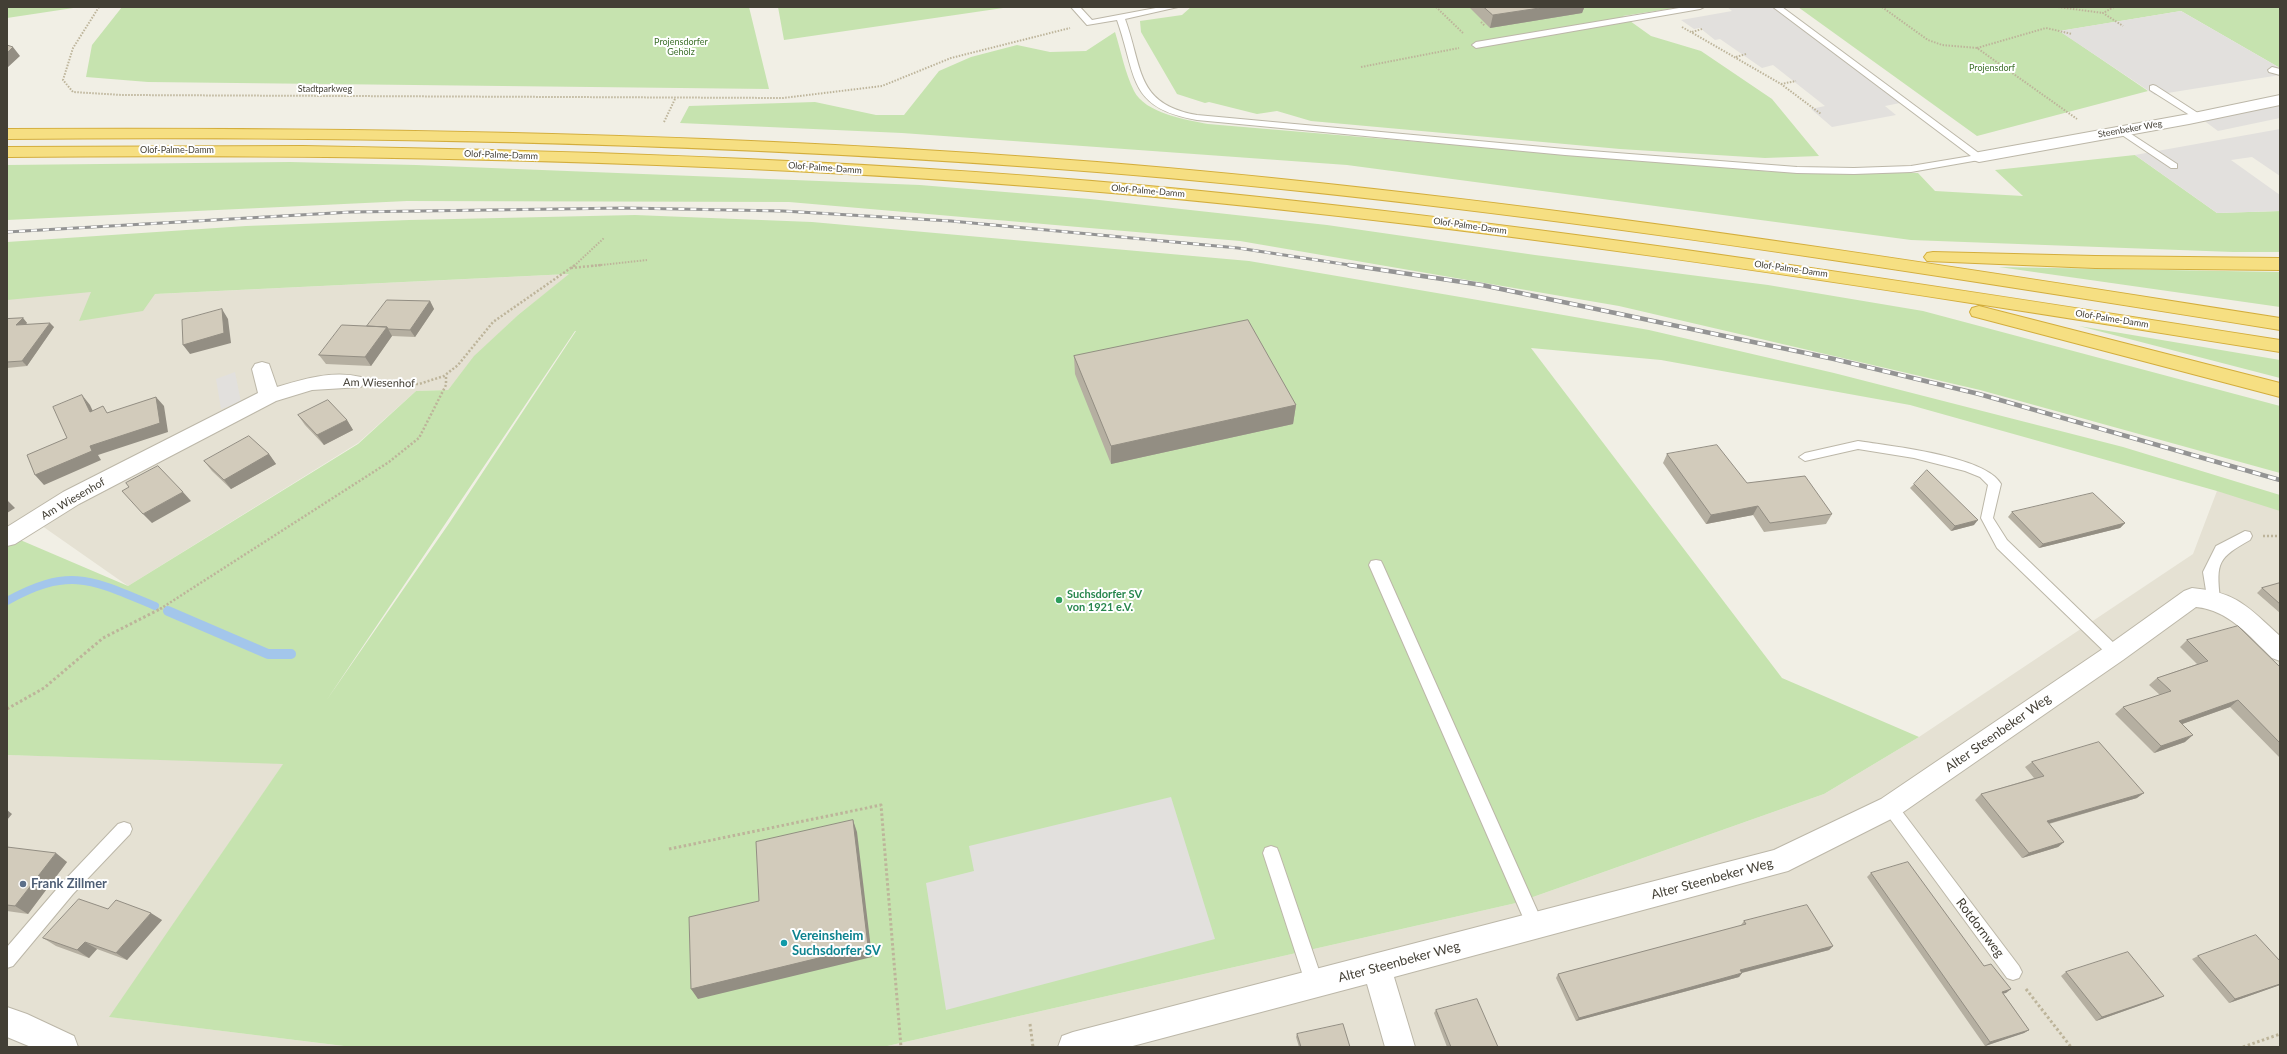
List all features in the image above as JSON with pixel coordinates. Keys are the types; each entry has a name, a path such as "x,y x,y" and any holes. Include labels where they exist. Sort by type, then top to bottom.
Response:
{"highway":[{"name":"Olof-Palme-Damm","path":"7,134 176,132 440,135 777,147 1096,168 1439,202 1800,250 2280,324"},
{"name":"Olof-Palme-Damm","path":"7,152 160,150 425,152 756,164 937,175 1185,195 1407,218 1793,269 2280,346"},
{"path":"1800,250 1957,259 2280,264"},
{"path":"1793,269 1999,316 2280,390"}],"street":[{"name":"Steenbeker Weg","path":"1980,157 2198,117 2280,100"},
{"path":"262,369 269,396"},
{"name":"Am Wiesenhof","path":"7,538 71,498 269,396 311,383 354,382"},
{"name":"Alter Steenbeker Weg","path":"1073,1047 1778,862 1890,807 2114,653 2192,597 2213,598"},
{"path":"2213,598 2235,609 2280,651"},
{"path":"1377,968 1400,1047"},
{"path":"7,1022 17,1024 63,1047"}],"lane":[{"path":"1075,7 1090,23 1174,7"},
{"path":"1476,45 1700,7"},
{"path":"1778,7 1980,157"},
{"path":"1120,18 1127,35 1141,86 1156,104 1168,110 1185,115 1293,128 1617,157 1773,168 1861,171 1898,170 1980,157"},
{"path":"2153,88 2198,117"},
{"path":"2122,131 2174,166"},
{"path":"1805,457 1858,445 1914,454 1968,467 1984,474 1995,484 1987,518 2002,544 2114,653"},
{"path":"2213,598 2210,572 2221,550 2245,536"},
{"path":"1376,565 1534,926"},
{"name":"Rotdornweg","path":"1890,807 2013,972"},
{"path":"7,960 67,889 124,829"},
{"path":"1271,853 1315,984"}],"path":[{"name":"Stadtparkweg","path":"99,7 73,48 63,80 73,92 122,95 675,99"},
{"path":"1436,7 1476,45"},
{"path":"1882,7 1928,40 1942,45 1977,48 2046,28 2072,34"},
{"path":"2058,7 2103,13 2123,26"},
{"path":"2103,13 2114,7"},
{"path":"1659,14 1781,84 1821,114"},
{"path":"664,122 675,99 783,98 882,86 951,58 1090,23"},
{"path":"1691,32 1702,30"},
{"path":"1361,67 1476,45"},
{"path":"1977,48 2098,135"},
{"path":"1736,57 1746,54"},
{"path":"1781,84 1796,81"},
{"name":"Am Wiesenhof","path":"354,382 412,386 431,382 446,375 464,357 484,330 508,308 591,254 604,238"},
{"path":"571,268 647,260"},
{"path":"7,709 44,688 103,638 151,615 204,583 389,462 419,438 446,385 446,375"},
{"path":"669,849 881,805 901,1047"},
{"path":"2013,972 2071,1047"},
{"path":"1030,1024 1033,1047"},
{"path":"2243,1047 2280,1034"}],"shaded area":[{"path":"1727,7 1777,7 1905,102 1885,106 1896,115 1832,127 1811,109 1825,106 1773,65 1762,68 1720,39 1715,40 1700,28 1694,29 1681,20 1732,11"},
{"path":"2181,11 2280,68 2280,75 2155,95 2059,31"},
{"path":"2280,103 2280,118 2218,131 2199,117"},
{"path":"2280,129 2280,176 2252,157 2231,160 2280,195 2280,211 2217,213 2135,155"},
{"path":"570,274 518,315 475,356 448,390 416,391 358,443 128,586 35,521 7,538 7,276 156,294"},
{"path":"235,372 241,402 221,409 216,379"},
{"path":"2220,483 2280,504 2280,1047 883,1047 1516,903 1824,794 1919,737 2193,554"},
{"path":"7,755 284,763 110,1017 352,1047 7,1047"},
{"path":"1171,797 1215,939 946,1010 926,883 974,871 969,846"}],"green space":[{"path":"7,7 80,7 7,18"},
{"name":"Projensdorfer Gehölz","path":"122,7 749,7 769,89 148,82 86,77 92,45"},
{"path":"778,7 1010,7 784,40"},
{"path":"1191,7 1681,7 1623,16 1651,36 1701,51 1772,99 1819,156 1765,158 1620,149 1311,121 1277,111 1257,114 1209,102 1205,103 1177,94 1141,32 1140,21 1182,15"},
{"name":"Projensdorf","path":"1798,7 2280,7 2280,68 2181,11 2060,31 2148,91 1977,136"},
{"path":"1115,32 1128,77 1139,99 1156,110 1178,118 1208,124 1775,172 1918,173 1935,191 2023,196 1995,170 2135,155 2217,213 2280,211 2280,252 2233,252 1911,240 1347,165 902,133 680,123 689,106 815,102 876,115 904,115 939,71 971,57 1017,45 1050,52 1086,51"},
{"path":"290,162 416,165 920,185 1090,199 1327,225 1535,255 1768,285 1923,311 2280,406 2280,473 1980,390 1619,306 1240,241 789,202 407,201 7,220 7,165"},
{"name":"Suchsdorfer SV von 1921 e.V.","path":"635,215 812,222 1249,261 1649,330 1834,373 2123,447 2280,495 2280,511 2217,491 1910,405 1661,360 1531,348 1782,678 1919,737 1824,794 1516,903 883,1047 352,1047 109,1017 283,764 7,755 7,546 18,539 128,586 358,444 416,391 448,390 474,356 518,315 569,274 155,294 143,311 79,321 91,292 7,300 7,242 246,226 409,220","holes":["576,331 450,522 326,701"]},
{"path":"1999,267 2280,272 2280,307"},
{"path":"2079,326 2280,360 2280,378"}],"building":[{"path":"1484,7 1546,7 1493,15"},
{"path":"7,45 13,47 7,53"},
{"path":"387,300 430,301 410,330 367,326"},
{"path":"222,309 224,333 183,345 182,320"},
{"path":"23,318 16,325 50,323 22,361 7,362 7,319"},
{"path":"1248,320 1296,405 1111,446 1074,356"},
{"path":"342,325 387,327 365,357 319,355"},
{"path":"82,395 90,412 103,406 107,413 156,397 160,423 90,446 92,451 35,475 27,455 67,438 53,407"},
{"path":"328,400 347,420 317,435 298,415"},
{"path":"249,436 269,454 224,480 204,461"},
{"path":"1717,445 1747,483 1805,476 1832,514 1770,523 1758,506 1711,515 1667,454"},
{"path":"158,466 183,492 143,514 122,491 129,487 126,483"},
{"path":"1927,470 1978,520 1955,526 1914,484"},
{"path":"2093,493 2125,523 2043,544 2012,512"},
{"path":"2280,583 2280,604 2262,588"},
{"path":"2238,626 2280,667 2280,743 2238,700 2179,721 2193,735 2161,746 2123,707 2171,691 2157,678 2208,661 2187,640"},
{"path":"2099,742 2144,793 2047,821 2064,842 2029,853 1981,794 2044,776 2032,762"},
{"path":"853,820 868,946 691,989 689,917 759,901 756,842"},
{"path":"7,847 56,853 15,906 7,905"},
{"path":"1908,862 1984,966 1991,964 2011,989 2002,992 2029,1030 1990,1042 1871,873"},
{"path":"79,899 108,909 116,900 151,913 116,953 85,942 77,950 43,938"},
{"path":"1807,905 1833,946 1740,970 1742,973 1579,1018 1558,974 1746,924 1744,921"},
{"path":"2256,935 2280,961 2280,984 2235,999 2198,956"},
{"path":"2128,952 2164,996 2102,1017 2066,972"},
{"path":"1477,999 1498,1047 1451,1047 1436,1010"},
{"path":"1343,1024 1350,1047 1301,1047 1297,1034"}],"waterway":[{"path":"7,601 29,590 48,583 65,580 98,584 115,589 155,606"},
{"path":"168,611 268,654 291,654"}],"railway":[{"path":"7,232 351,212 626,208 783,211 951,221 1238,248 1356,266"},
{"path":"1349,265 1482,285 1834,359 1979,394 2280,480"}],"place":[{"name":"Suchsdorfer SV von 1921 e.V.","path":"1059,600"},
{"name":"Frank Zillmer","path":"23,884"},
{"name":"Vereinsheim Suchsdorfer SV","path":"784,943"}]}
